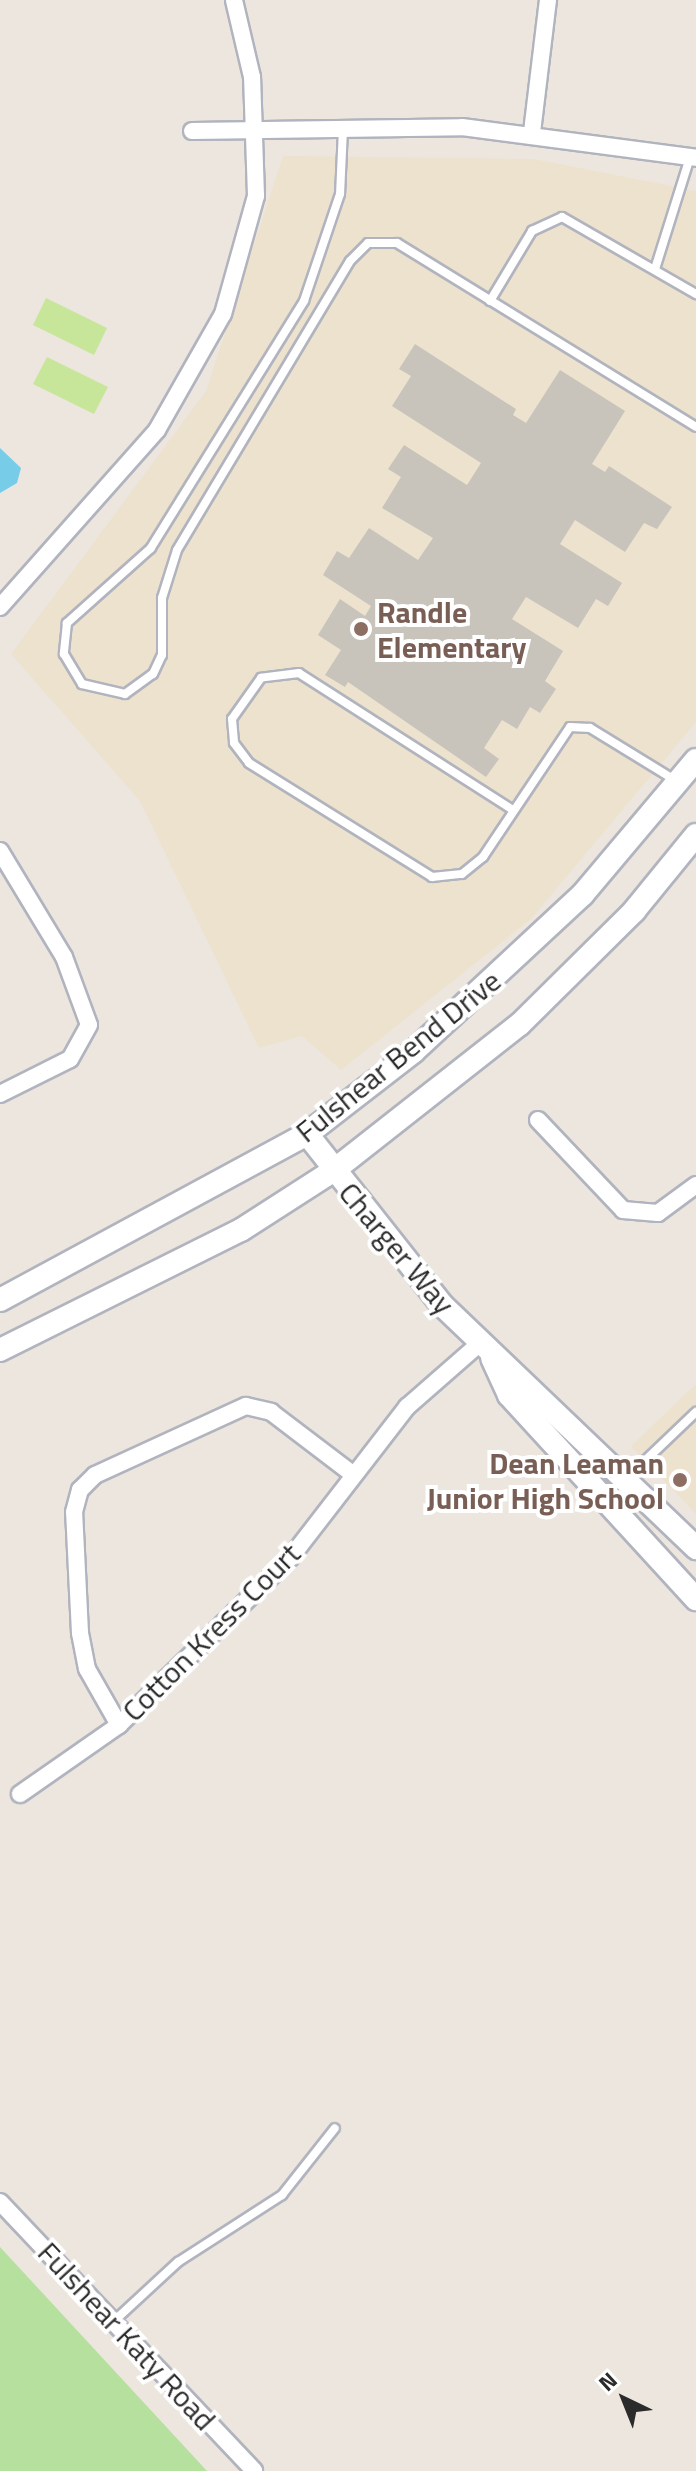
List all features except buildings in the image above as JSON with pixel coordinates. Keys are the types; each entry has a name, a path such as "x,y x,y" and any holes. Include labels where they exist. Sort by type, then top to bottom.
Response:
{"street":[{"path":"0,607 157,430 204,357 251,231 257,130 234,0"},
{"path":"532,132 548,0"},
{"path":"192,131 343,129 532,132 693,158"},
{"name":"Fulshear Bend Drive","path":"0,1300 307,1134 497,976 583,894 696,760"},
{"name":"Fulshear Bend Drive","path":"0,1350 241,1230 333,1171 520,1024 634,911 696,835"},
{"path":"0,851 85,999 88,1033 70,1059 0,1094"},
{"path":"538,1120 612,1202 643,1215 665,1211 696,1185"},
{"name":"Charger Way","path":"307,1134 333,1171 486,1351 509,1395 696,1599"},
{"name":"Charger Way","path":"486,1351 528,1380 629,1476 696,1548"},
{"name":"Cotton Kress Court","path":"20,1794 119,1725 291,1557 351,1473 407,1407 486,1351"},
{"path":"119,1725 87,1669 80,1633 74,1512 80,1490 95,1475 246,1406 271,1412 351,1473"},
{"path":"603,1500 629,1476"},
{"name":"Fulshear Katy Road","path":"0,2202 254,2471"}],"lane":[{"path":"343,129 340,194 304,301 151,548 67,623 62,644 73,675 90,691 114,695 153,674 162,655 162,598 177,550 362,247 390,240 696,427"},
{"path":"655,269 693,158"},
{"path":"490,301 532,231 551,218 582,223 696,294"},
{"path":"513,810 299,673 261,678 232,719 234,743 249,763 432,877 475,865 513,810 562,735 579,724 679,782"},
{"path":"629,1476 696,1412"},
{"path":"113,2322 178,2262 282,2195 335,2128"}],"shaded area":[{"name":"Randle Elementary","path":"283,156 534,159 696,191 696,722 531,919 341,1070 302,1036 259,1048 140,801 11,654 206,391"},
{"name":"Dean Leaman Junior High School","path":"696,1384 696,1514 631,1446"}],"green space":[{"path":"46,298 107,328 94,355 33,325"},
{"path":"47,357 108,387 94,414 33,384"},
{"path":"0,2247 207,2471 0,2471"}],"water":[{"path":"0,448 21,468 17,483 0,493"}],"place":[{"name":"Randle Elementary","path":"361,629"},
{"name":"Dean Leaman Junior High School","path":"680,1480"}]}
